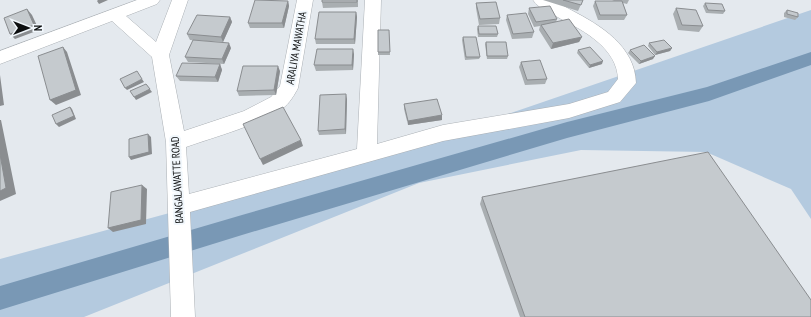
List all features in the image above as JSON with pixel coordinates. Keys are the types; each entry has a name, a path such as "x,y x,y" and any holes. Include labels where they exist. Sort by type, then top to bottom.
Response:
{"street":[{"path":"2,52 152,0"},
{"path":"115,14 160,55 180,0"},
{"name":"ARALIYA MAWATHA","path":"176,142 251,116 278,102 289,88 305,0"},
{"path":"367,155 374,0"},
{"path":"178,206 443,133 569,112 614,97 627,83 625,67 618,52 591,28 545,4 541,0"},
{"name":"BANGALAWATTE ROAD","path":"160,55 176,142 183,317"}],"shaded area":[{"path":"811,10 811,219 791,189 706,152 581,150 419,183 84,317 0,317 0,259 409,148"}],"building":[{"path":"255,0 288,1 282,23 248,23"},
{"path":"322,0 357,0 357,2 322,2"},
{"path":"563,0 583,0 581,5"},
{"path":"595,1 622,1 627,15 600,15"},
{"path":"496,2 500,18 480,19 476,3"},
{"path":"705,3 722,4 725,11 708,10"},
{"path":"550,6 557,19 536,22 529,8"},
{"path":"676,8 696,10 703,26 682,25"},
{"path":"27,9 34,25 10,34 4,18"},
{"path":"787,10 798,13 798,17 787,14"},
{"path":"319,12 356,12 354,39 315,39"},
{"path":"526,13 534,32 513,34 507,15"},
{"path":"197,15 230,17 221,37 187,34"},
{"path":"569,19 582,37 553,43 541,25"},
{"path":"478,26 496,26 498,34 479,34"},
{"path":"378,30 389,30 390,52 378,52"},
{"path":"463,37 476,37 480,57 466,57"},
{"path":"193,40 229,43 222,59 185,57"},
{"path":"664,40 672,48 657,52 649,43"},
{"path":"486,42 506,42 508,56 487,56"},
{"path":"644,45 655,56 641,61 630,50"},
{"path":"63,47 76,90 50,100 38,56"},
{"path":"590,47 603,61 590,65 578,50"},
{"path":"317,49 353,49 352,65 314,65"},
{"path":"540,60 547,79 527,80 521,62"},
{"path":"182,63 220,64 215,77 176,76"},
{"path":"243,66 278,66 274,90 237,91"},
{"path":"137,71 142,79 125,88 120,79"},
{"path":"146,84 150,89 134,97 130,91"},
{"path":"346,94 345,129 318,131 320,95"},
{"path":"437,99 442,115 408,121 404,104"},
{"path":"70,107 74,116 56,124 52,115"},
{"path":"283,107 301,140 260,159 243,124"},
{"path":"148,134 149,152 129,157 129,139"},
{"path":"708,152 811,300 811,317 525,317 482,197"},
{"path":"0,154 6,188 0,191"},
{"path":"142,185 141,220 108,228 111,192"}],"waterway":[{"path":"0,298 242,225 567,130 709,94 811,58"}]}
